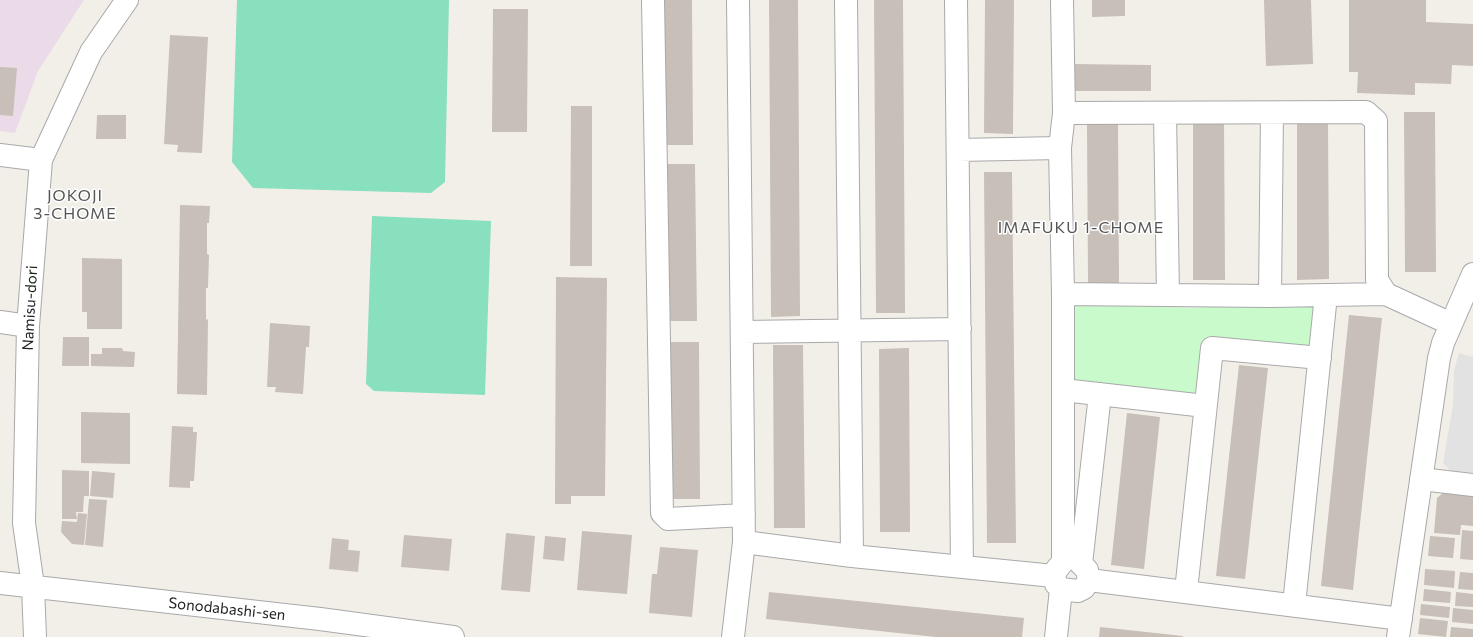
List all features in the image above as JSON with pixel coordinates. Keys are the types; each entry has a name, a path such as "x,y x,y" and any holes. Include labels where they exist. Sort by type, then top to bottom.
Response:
{"street":[{"name":"Namisu-dori","path":"35,637 33,586 24,523 28,326 41,160 91,52 127,0"},
{"path":"654,0 662,513 668,519 744,515"},
{"path":"733,637 744,542 738,0"},
{"path":"846,0 852,556"},
{"path":"956,0 962,567"},
{"path":"1062,0 1064,113 1060,148 1063,390 1070,574"},
{"path":"1064,113 1366,112 1376,121 1377,280 1386,294"},
{"path":"1165,113 1168,295"},
{"path":"1270,296 1272,113"},
{"path":"958,150 1060,148"},
{"path":"0,155 41,160"},
{"path":"744,542 852,556 962,567 1070,574 1294,605 1400,628 1439,358 1451,324 1473,274"},
{"path":"1063,294 1270,296 1386,294 1451,324"},
{"path":"1294,605 1326,295"},
{"path":"0,322 28,326"},
{"path":"742,332 960,329"},
{"path":"1186,591 1212,348 1320,358"},
{"path":"1063,390 1206,406"},
{"path":"1056,637 1070,574 1100,394"},
{"path":"1422,479 1473,485"},
{"name":"Sonodabashi-sen","path":"0,583 33,586 320,628 453,637"}],"shaded area":[{"path":"0,0 84,0 38,71 15,133 0,131"},
{"path":"1459,353 1473,357 1473,474 1452,472 1443,463 1453,405 1454,371"}],"green space":[{"path":"237,0 449,0 445,182 431,193 253,188 232,162"},
{"path":"372,216 491,221 485,395 374,391 366,384"},
{"path":"1311,302 1316,311 1313,347 1207,339 1201,389 1193,398 1072,383 1068,321 1075,305 1201,308 1208,304"}],"building":[{"path":"661,0 692,0 693,145 662,145"},
{"path":"769,0 798,0 800,316 771,317"},
{"path":"874,0 903,0 905,313 876,313"},
{"path":"985,0 1014,0 1013,134 984,133"},
{"path":"1092,0 1125,0 1125,16 1092,17"},
{"path":"1264,0 1311,0 1313,64 1266,66"},
{"path":"1349,0 1426,0 1426,22 1473,24 1473,66 1452,65 1451,84 1415,83 1415,95 1357,93 1358,72 1349,72"},
{"path":"493,9 528,9 527,132 492,132"},
{"path":"170,35 208,37 202,153 177,152 178,145 164,144"},
{"path":"1072,64 1151,65 1151,91 1072,91"},
{"path":"0,67 17,68 13,116 0,115"},
{"path":"571,106 592,106 592,266 570,266"},
{"path":"1404,112 1435,112 1436,272 1405,272"},
{"path":"97,115 126,115 126,139 96,139"},
{"path":"1297,120 1328,120 1329,279 1297,280"},
{"path":"1193,121 1224,121 1225,280 1193,280"},
{"path":"1087,124 1118,124 1119,283 1088,283"},
{"path":"664,164 695,164 697,321 665,321"},
{"path":"984,172 1012,172 1016,543 987,543"},
{"path":"180,205 210,206 209,223 207,223 207,254 209,255 208,288 206,288 206,320 208,319 207,395 177,394"},
{"path":"82,258 122,259 122,329 87,329 87,312 82,312"},
{"path":"556,277 607,278 605,496 571,496 571,504 555,504"},
{"path":"1349,315 1382,318 1353,590 1321,586"},
{"path":"270,323 310,326 309,347 306,347 303,394 275,392 276,387 267,387"},
{"path":"63,337 89,337 89,366 62,366"},
{"path":"667,342 699,342 700,499 669,499"},
{"path":"773,345 803,345 805,528 774,528"},
{"path":"102,348 122,348 123,351 135,352 134,367 91,366 91,354 102,354"},
{"path":"909,348 910,532 880,532 879,349"},
{"path":"1239,365 1268,368 1245,579 1216,576"},
{"path":"81,412 130,413 130,464 81,463"},
{"path":"1127,413 1160,417 1144,569 1111,565"},
{"path":"172,426 193,427 193,432 197,432 194,481 190,481 190,488 169,487"},
{"path":"62,470 89,471 89,496 84,496 83,512 76,512 77,519 62,519"},
{"path":"92,471 115,473 113,498 90,496"},
{"path":"1444,492 1473,495 1473,526 1461,525 1460,535 1434,533 1437,498"},
{"path":"89,499 107,500 103,547 85,545"},
{"path":"78,513 87,514 84,545 72,544 61,532 62,521 77,522"},
{"path":"1462,530 1473,531 1473,560 1460,559"},
{"path":"582,531 632,535 627,594 577,590"},
{"path":"506,533 535,536 530,592 501,590"},
{"path":"404,535 452,539 449,571 401,567"},
{"path":"545,536 566,538 564,561 543,559"},
{"path":"1430,536 1455,538 1453,558 1428,556"},
{"path":"332,538 349,540 348,550 360,551 358,572 329,569"},
{"path":"660,547 698,550 692,617 649,613 652,574 657,574"},
{"path":"1425,569 1455,571 1454,588 1424,585"},
{"path":"1460,572 1473,573 1473,590 1458,589"},
{"path":"1424,589 1451,592 1450,603 1423,601"},
{"path":"769,592 1024,618 1022,637 936,637 766,619"},
{"path":"1456,592 1473,594 1473,607 1455,606"},
{"path":"1421,604 1450,607 1449,618 1420,615"},
{"path":"1453,608 1473,610 1473,624 1452,622"},
{"path":"1420,618 1448,621 1446,637 1418,634"},
{"path":"1100,627 1183,636 1183,637 1099,637"},
{"path":"1451,627 1473,629 1473,637 1450,637"}],"district":[{"name":"JOKOJI 3-CHOME","path":"75,205"},
{"name":"IMAFUKU 1-CHOME","path":"1081,228"}]}
